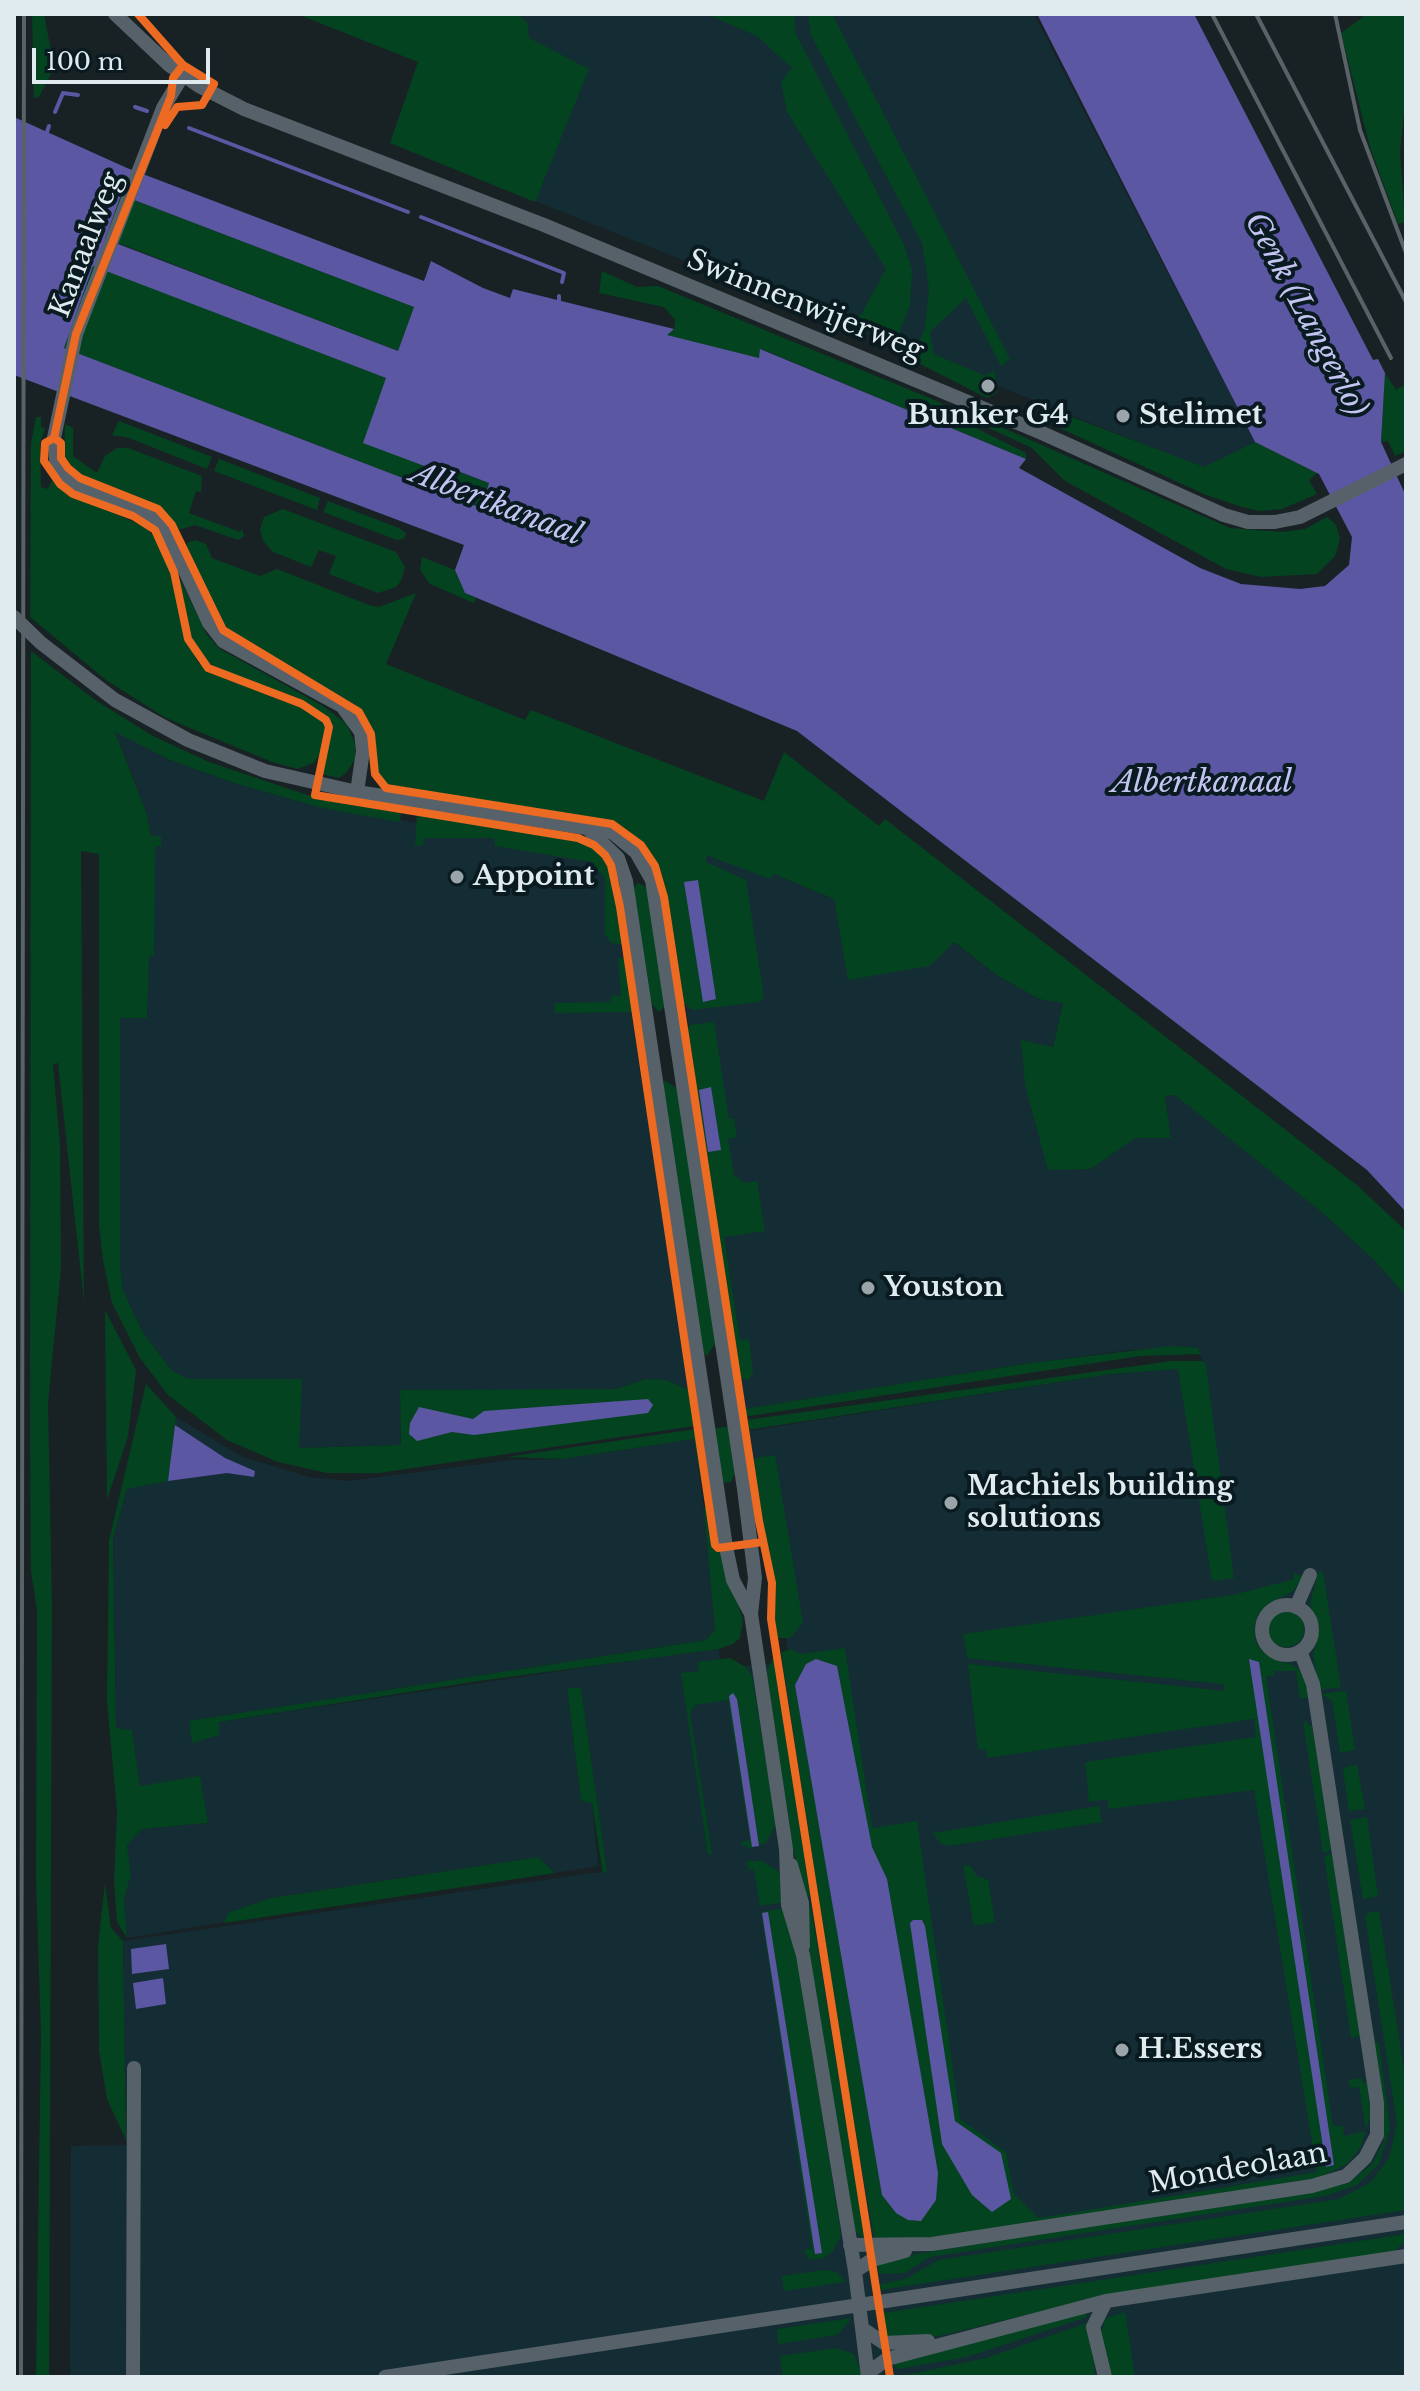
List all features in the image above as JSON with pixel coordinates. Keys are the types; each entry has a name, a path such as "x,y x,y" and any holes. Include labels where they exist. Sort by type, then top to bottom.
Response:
{"street":[{"name":"Swinnenwijerweg","path":"115,14 145,46 183,75 244,109 544,225 1004,417 1224,515 1248,522 1275,522 1321,507 1405,465"},
{"name":"Kanaalweg","path":"183,75 163,108 76,334 54,438 57,468 67,479 159,521 171,540 209,623 223,641 342,706 361,732 363,751 357,792"},
{"path":"14,617 41,643 115,700 188,740 265,771 357,792 612,832 626,840 647,866 652,880 753,1555 755,1578 751,1614 786,1849 788,1905 803,1955 855,2271 868,2375"},
{"path":"588,829 618,858 626,881 730,1569 751,1614"},
{"path":"650,1039 663,1021 672,1016"},
{"path":"654,1071 667,1067 678,1054"},
{"path":"700,1373 726,1369"},
{"path":"1296,1607 1310,1575"},
{"path":"1282,1605 1296,1607 1307,1615 1312,1628 1309,1641 1300,1651 1279,1654 1267,1645 1262,1632 1269,1612 1282,1605"},
{"name":"Mondeolaan","path":"932,2244 1312,2186 1346,2176 1365,2158 1377,2135 1377,2103 1313,1684 1300,1651"},
{"path":"133,2377 134,2068"},
{"path":"385,2377 1406,2222"},
{"path":"850,2245 932,2244"},
{"path":"855,2271 872,2260 932,2244"},
{"path":"868,2375 887,2359 1106,2301 1406,2256"},
{"path":"1105,2377 1093,2327 1106,2301"},
{"path":"863,2329 884,2343 961,2339"}],"shaded area":[{"path":"435,14 1034,14 1255,442 1204,468 390,143"},
{"path":"115,731 170,760 234,783 322,808 575,847 591,854 610,876 689,1390 667,1380 646,1379 616,1389 400,1391 401,1445 298,1448 301,1380 189,1379 171,1370 141,1329 123,1290 120,1267 120,1017 147,1017 151,836 146,812"},
{"path":"706,855 774,874 834,899 849,979 953,942 998,976 1039,999 1063,1002 1053,1048 1022,1041 1091,1169 1134,1137 1171,1138 1165,1096 1175,1094 1324,1214 1375,1261 1406,1296 1406,2377 70,2377 71,2146 126,2145 123,1941 607,1871 581,1689 567,1688 581,1802 592,1802 598,1866 555,1873 538,1857 271,1898 225,1922 127,1938 124,1899 131,1875 127,1845 142,1829 207,1823 140,1786 132,1730 116,1728 113,1538 127,1489 168,1481 176,1417 243,1457 309,1477 349,1481 512,1460 563,1459 694,1439 710,1551 715,1629 706,1640 190,1721 219,1735 218,1722 695,1651 719,1649 720,1668 788,1662 781,1572 765,1531 748,1431 1112,1374 1205,1366 1197,1348 1129,1350 746,1409 664,860"}],"green space":[{"path":"32,14 44,14 54,68 39,97 34,98"},
{"path":"297,14 518,14 528,24 529,38 589,69 535,202 390,143 418,62"},
{"path":"706,14 794,14 796,34 904,245 912,270 910,305 898,336 879,338 859,318 886,269 787,112 781,81 792,68 757,36"},
{"path":"808,14 832,14 1010,359 1001,366 966,298 930,332 934,354 986,376 995,369 997,393 987,398 918,363 915,349 925,328 929,288 922,243 811,35"},
{"path":"1367,14 1402,14 1406,21 1406,92 1400,152 1405,222 1398,224 1370,147 1341,33"},
{"path":"121,195 414,307 398,351 105,238"},
{"path":"93,265 386,378 451,476 454,470 489,483 481,508 64,348"},
{"path":"602,271 637,287 658,286 932,399 951,408 960,420 1026,453 1026,459 761,349 759,358 666,335 674,329 675,320 664,307 599,293"},
{"path":"1385,373 1396,390 1406,384 1406,451 1395,456 1388,441 1381,442"},
{"path":"1056,411 1204,467 1255,442 1317,473 1309,480 1317,494 1282,509 1259,511 1242,507 1206,495 1051,424"},
{"path":"969,413 1230,528 1282,532 1305,529 1327,517 1336,525 1340,539 1335,556 1317,574 1261,577 1226,569 1065,481 1032,448 978,423"},
{"path":"36,417 41,417 41,427 45,428 40,444 41,487 48,489 52,480 69,493 145,527 158,541 172,574 181,623 198,663 230,681 303,707 323,718 327,728 322,752 313,763 298,769 272,762 166,718 106,680 30,617 31,444"},
{"path":"119,421 212,457 207,469 129,438 112,435"},
{"path":"65,424 73,428 73,456 97,473 105,456 117,448 128,448 202,476 201,492 196,491 189,513 240,532 242,529 244,536 238,540 195,525 178,530 151,504 81,477 64,456"},
{"path":"219,459 320,498 317,510 214,471"},
{"path":"328,501 399,528 406,533 404,539 397,540 323,512"},
{"path":"283,509 396,552 405,567 401,581 396,587 378,593 329,574 336,556 319,550 311,567 273,552 263,541 260,529 264,517"},
{"path":"195,540 206,544 212,558 260,576 277,569 369,605 379,607 416,593 386,664 525,720 531,710 764,801 784,752 879,826 885,819 1358,1186 1406,1231 1406,1296 1375,1261 1324,1214 1175,1095 1165,1096 1171,1138 1135,1138 1091,1169 1048,1170 1025,1085 1021,1040 1053,1047 1063,1003 1039,999 998,976 954,942 930,966 848,980 834,899 774,874 770,879 706,855 706,862 746,880 764,998 759,1002 692,1010 682,1002 662,878 635,837 610,822 388,786 376,774 370,727 354,704 236,638 221,625 185,550 187,543"},
{"path":"422,557 455,570 465,593 476,598 474,603 430,584 420,570"},
{"path":"177,573 207,635 220,649 323,706 347,724 355,744 355,759 347,772 339,778 321,774 331,729 323,713 229,676 199,656 185,621"},
{"path":"31,651 95,700 153,736 209,762 304,794 401,813 400,822 322,808 234,783 170,760 115,732 146,812 151,836 161,836 161,846 155,846 154,955 149,957 147,1018 120,1018 120,1267 123,1290 141,1329 171,1370 189,1379 302,1379 299,1448 401,1445 400,1390 616,1389 646,1379 667,1380 689,1390 694,1426 379,1473 327,1473 278,1462 227,1440 168,1395 140,1358 112,1303 103,1260 99,1225 99,854 81,851 84,1302 58,1063 53,1064 60,1145 61,1268 48,1403 52,1607 49,2377 36,2377 41,2035 36,1879 37,1610 31,1571"},
{"path":"417,814 579,840 596,849 610,865 623,945 611,943 605,933 605,879 592,862 495,846 494,838 424,838 423,846 415,845"},
{"path":"638,883 648,888 667,1004 659,1012 647,999 632,889"},
{"path":"618,958 626,959 634,1012 555,1013 555,1003 610,1002 612,996 621,996"},
{"path":"714,1022 729,1119 734,1119 737,1137 728,1139 734,1175 745,1183 757,1181 765,1231 724,1237 740,1340 749,1339 753,1373 748,1380 739,1378 687,1030 690,1025"},
{"path":"665,1081 675,1087 680,1095 716,1342 707,1356 702,1353 661,1086"},
{"path":"105,1310 136,1370 128,1436 107,1500"},
{"path":"1172,1346 1198,1348 1200,1354 1140,1356 745,1416 744,1409 1030,1363"},
{"path":"1172,1361 1203,1361 1206,1366 1234,1578 1212,1581 1178,1369 1112,1374 747,1430 746,1420"},
{"path":"146,1384 176,1417 168,1481 127,1489 113,1538 116,1728 132,1730 140,1786 200,1776 208,1823 142,1829 127,1845 131,1875 124,1899 127,1938 117,1922 114,1881 117,1811 107,1702 109,1541"},
{"path":"730,1426 736,1471 731,1482 721,1483 713,1429"},
{"path":"696,1429 701,1484 694,1439 563,1459 507,1457"},
{"path":"775,1455 803,1623 790,1638 778,1638 774,1614 776,1585 761,1524 752,1459"},
{"path":"708,1504 714,1546 720,1549 743,1620 740,1638 733,1644 719,1649 479,1681 219,1722 219,1735 192,1743 189,1721 706,1640 715,1629 704,1508"},
{"path":"1318,1572 1323,1572 1341,1687 1319,1690 1313,1656 1319,1629 1310,1604"},
{"path":"1294,1573 1303,1576 1301,1581 1292,1592 1269,1603 1257,1615 1254,1630 1256,1643 1264,1653 1298,1668 1306,1683 1308,1697 1300,1699 1296,1671 1274,1671 1274,1675 1266,1677 1333,2126 1343,2126 1344,2136 1366,2131 1361,2147 1347,2164 1319,2178 948,2236 875,2243 845,2070 781,1652 792,1649 800,1654 845,1648 872,1828 917,1821 960,2119 1006,2152 1014,2194 1039,2218 1317,2172 1254,1790 1109,1809 1107,1799 1089,1802 1085,1762 1256,1737 1254,1719 987,1758 986,1750 978,1749 968,1664 1225,1691 1223,1684 967,1658 963,1634 1233,1595 1294,1579"},
{"path":"14,1601 16,1954 14,2248"},
{"path":"1286,1611 1299,1616 1304,1629 1299,1642 1286,1647 1273,1642 1268,1629 1273,1616"},
{"path":"774,1656 809,1887 810,1895 805,1899 792,1843 765,1676"},
{"path":"730,1658 747,1668 752,1676 776,1824 766,1843 747,1849 746,1845 741,1845 741,1842 750,1840 728,1700 695,1705 690,1713 712,1854 708,1855 681,1673 699,1671 698,1662"},
{"path":"567,1688 581,1688 607,1871 603,1874 592,1803 581,1801"},
{"path":"1346,1691 1355,1750 1340,1753 1332,1700 1320,1694"},
{"path":"1307,1721 1308,1726 1312,1725 1332,1851 1323,1852 1303,1722"},
{"path":"1357,1765 1365,1809 1349,1811 1343,1771 1346,1767"},
{"path":"1099,1806 1102,1822 949,1846 940,1843 933,1833"},
{"path":"1367,1817 1378,1896 1363,1899 1350,1820"},
{"path":"1332,1854 1360,2036 1351,2038 1324,1856"},
{"path":"538,1857 555,1873 224,1923 228,1913 271,1898"},
{"path":"747,1861 762,1861 779,1872 785,1902 760,1906 754,1870 748,1869"},
{"path":"970,1865 977,1876 988,1880 995,1922 974,1926 963,1866"},
{"path":"105,1883 111,1928 123,1941 126,2140 107,2099 99,2051 98,1946"},
{"path":"808,1905 811,1907 865,2240 853,2229 809,1950"},
{"path":"785,1908 794,1940 841,2235 833,2251 824,2258 810,2260 803,2250 812,2248 761,1912"},
{"path":"1379,1911 1406,2082 1406,2210 880,2290 881,2284 905,2279 939,2260 1339,2199 1371,2182 1389,2158 1397,2124 1365,1917 1369,1912"},
{"path":"1373,2040 1379,2043 1390,2129 1379,2164 1357,2185 1324,2196 930,2257 905,2273 879,2274 877,2264 916,2254 1347,2184 1372,2164 1384,2141 1384,2116"},
{"path":"1362,2078 1363,2083 1367,2083 1371,2113 1366,2130 1359,2087 1351,2088 1348,2080"},
{"path":"1406,2234 1406,2241 1394,2251 1107,2295 939,2336 887,2339 883,2313"},
{"path":"825,2270 836,2272 846,2282 784,2291 782,2276"},
{"path":"1086,2312 1087,2317 967,2357 898,2369 891,2362"},
{"path":"1125,2312 1135,2377 1111,2377 1101,2332 1106,2318"},
{"path":"852,2318 837,2335 778,2344 777,2329"},
{"path":"1087,2323 1096,2377 897,2377 986,2358"},
{"path":"837,2348 854,2354 863,2377 783,2377 780,2356"}],"water":[{"name":"Albertkanaal","path":"1037,14 1194,14 1373,360 1378,359 1385,373 1381,442 1406,496 1406,1212 1367,1170 797,731 465,593 455,570 464,545 14,375 14,117 127,168 424,281 431,261 510,298 513,289 674,329 667,335 759,358 760,349 1026,459 1019,468 1200,568 1241,584 1300,589 1325,586 1349,565 1352,537 1319,474 1255,442","holes":["121,195 414,307 398,351 105,239","93,266 386,378 363,443 451,476 455,470 489,483 481,508 64,348"]},
{"path":"698,880 716,999 703,1002 684,882"},
{"path":"711,1087 721,1150 708,1152 699,1090"},
{"path":"648,1399 653,1405 648,1413 474,1435 452,1432 417,1441 409,1434 410,1423 419,1407 473,1419 484,1411"},
{"path":"175,1425 225,1458 255,1471 254,1477 227,1473 168,1481"},
{"path":"816,1659 837,1666 872,1847 887,1879 938,2173 936,2200 921,2221 908,2220 896,2213 882,2195 795,1685 806,1664"},
{"path":"1249,1659 1259,1662 1334,2165 1326,2167"},
{"path":"733,1693 737,1699 759,1846 752,1847 729,1696"},
{"path":"768,1912 822,2253 815,2254 762,1913"},
{"path":"922,1920 925,1926 955,2121 1001,2153 1011,2199 992,2212 972,2195 942,2144 910,1923"},
{"path":"166,1944 169,1969 132,1974 131,1949"},
{"path":"163,1978 166,2004 136,2009 133,1983"}],"waterway":[{"path":"55,112 63,93 78,95"},
{"path":"135,107 147,111"},
{"path":"47,132 49,126"},
{"path":"189,128 408,212"},
{"path":"421,217 564,273 562,282"}],"railway":[{"path":"21,2377 24,14"},
{"path":"1212,14 1391,358"},
{"path":"1256,14 1406,302"},
{"path":"1335,14 1360,130 1406,253"}],"cycle path":[{"path":"138,14 183,65 214,84 202,105 177,107 165,125"},
{"path":"54,438 76,334 171,96 173,78 183,65"},
{"path":"54,438 61,443 61,458 80,478 158,509 172,525 223,630 359,712 371,734 375,774 386,788 612,824 641,845 655,866 664,897 759,1521 772,1583 771,1619 890,2377"},
{"path":"54,438 45,443 44,461 60,484 73,494 133,516 155,530 174,572 188,639 208,668 302,704 326,720 329,727 315,795 578,838 594,845 605,855 611,865 620,907 715,1545 718,1548 763,1542"}],"place":[{"name":"Bunker G4","path":"988,386"},
{"name":"Stelimet","path":"1123,416"},
{"name":"Appoint","path":"457,877"},
{"name":"Youston","path":"868,1288"},
{"name":"Machiels building solutions","path":"951,1503"},
{"name":"H.Essers","path":"1122,2050"}],"water label":[{"name":"Genk (Langerlo)","path":"1305,315"}]}
